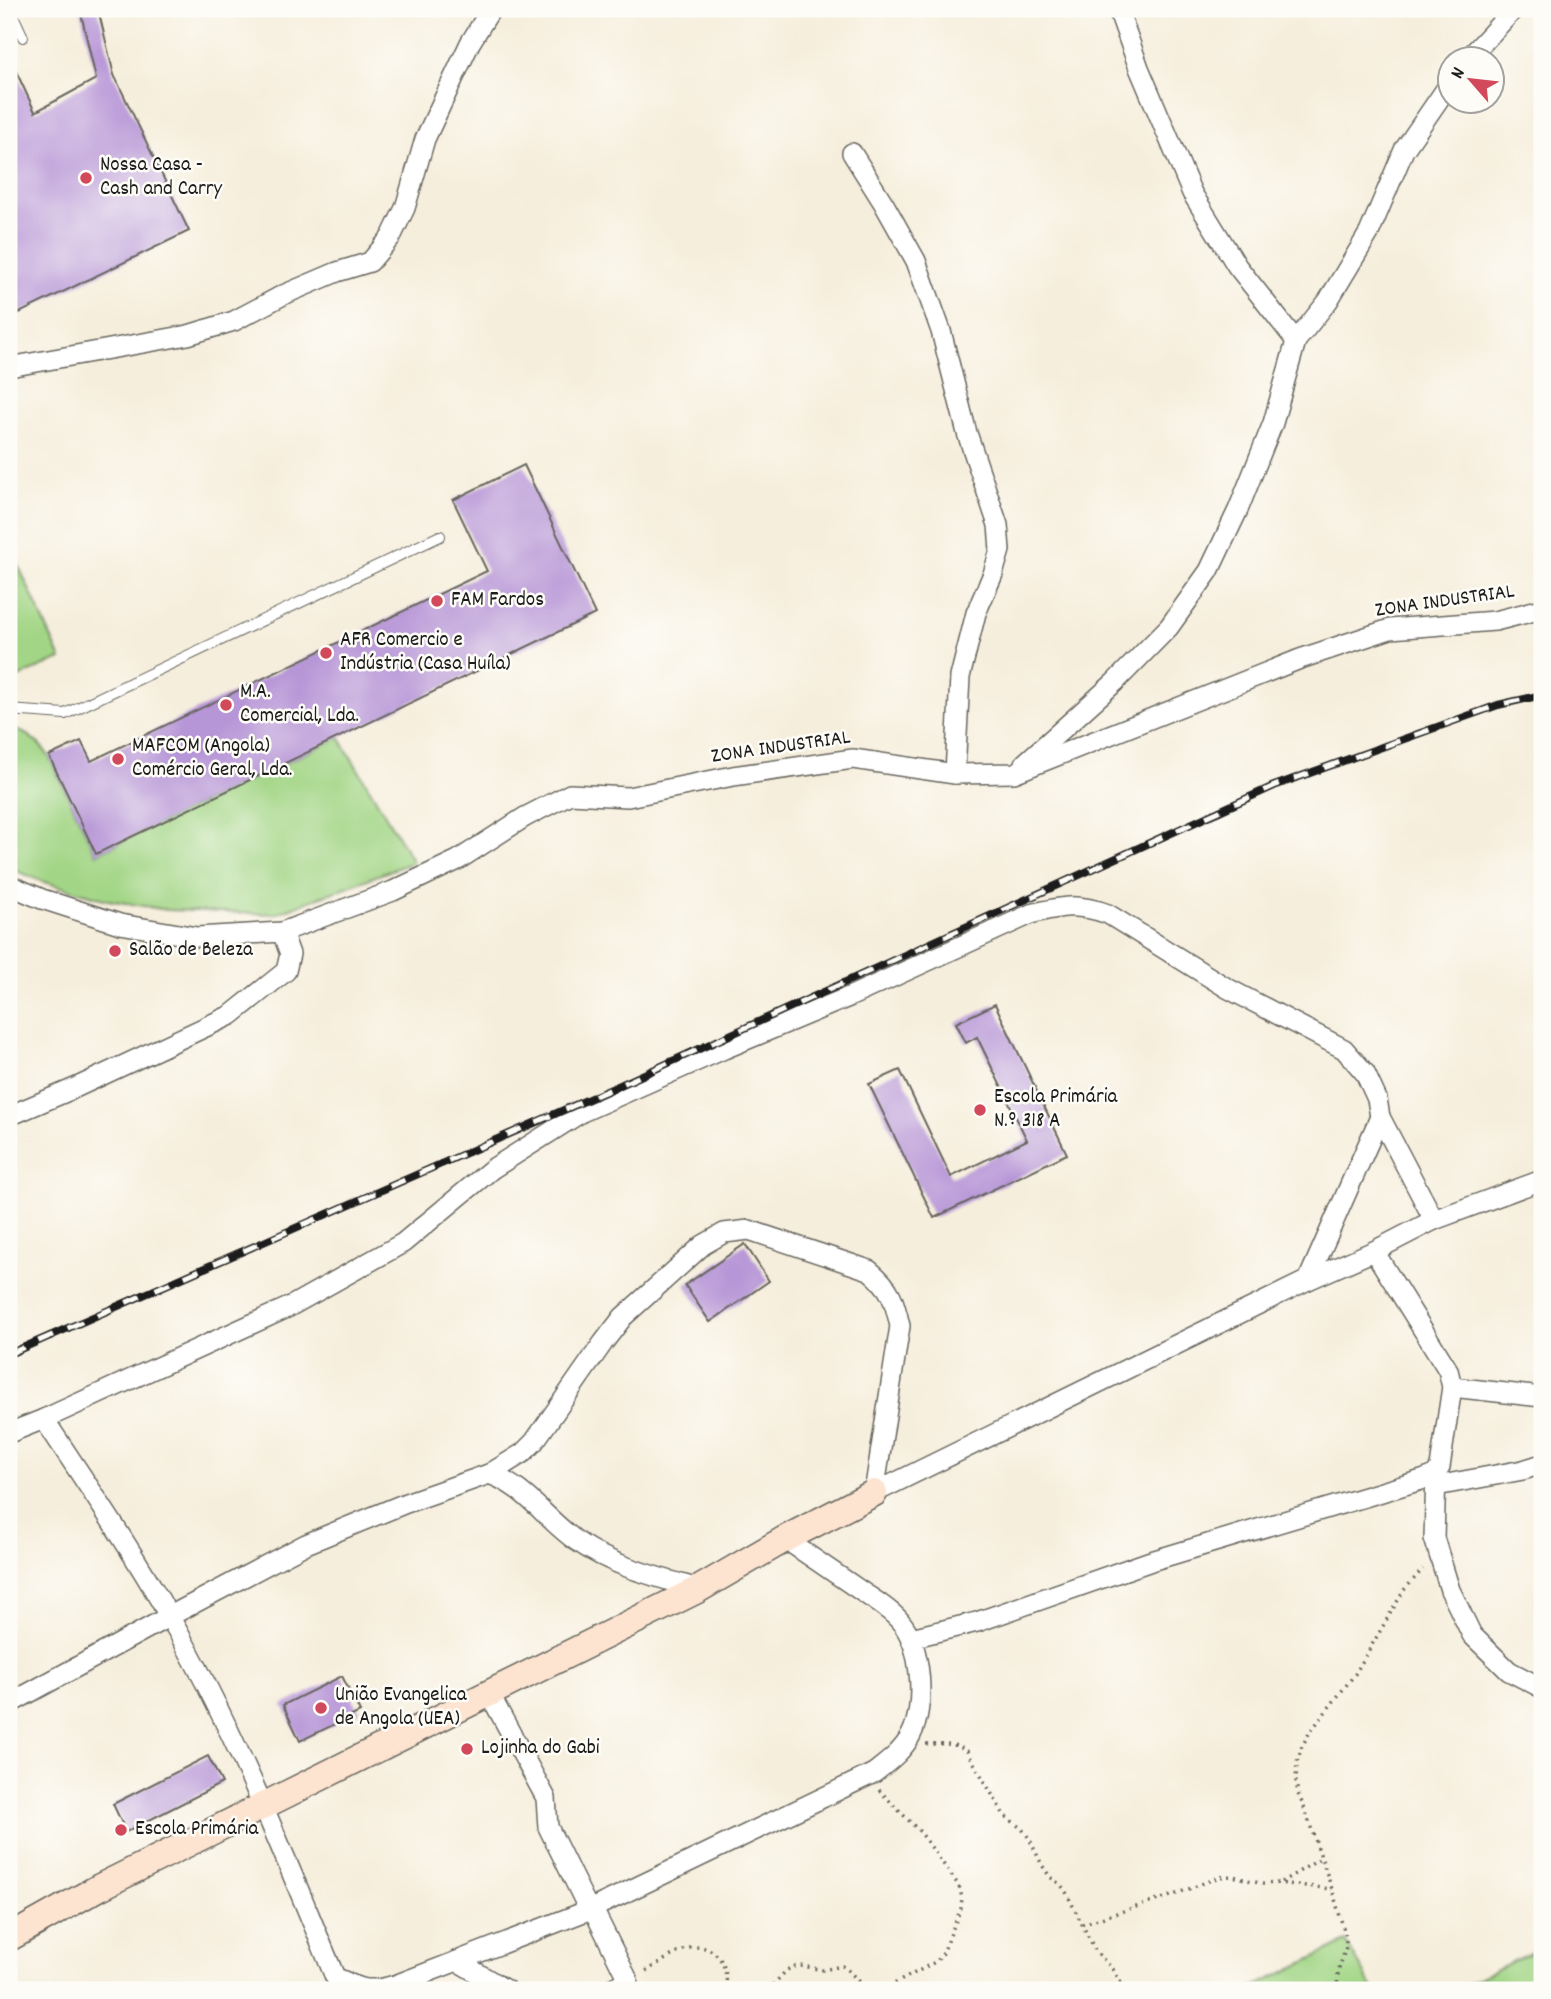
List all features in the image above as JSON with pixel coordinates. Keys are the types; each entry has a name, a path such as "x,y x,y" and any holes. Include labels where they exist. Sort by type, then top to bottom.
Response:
{"street":[{"path":"9,367 188,335 234,321 304,286 370,261 391,237 405,208 425,139 470,43 491,9"},
{"path":"1118,9 1139,68 1192,193 1237,266 1296,341"},
{"path":"1480,46 1514,9"},
{"path":"1014,773 1115,682 1169,627 1209,571 1238,510 1273,423 1296,341 1328,300 1362,244 1404,150 1436,100"},
{"path":"852,153 916,261 941,331 967,433 998,525 1000,550 976,613 960,677 955,774"},
{"name":"ZONA INDUSTRIAL","path":"9,885 42,899 120,924 197,937 282,932 393,891 458,860 525,817 570,794 628,797 733,776 853,759 955,774 1014,773 1300,659 1390,629 1495,621 1542,610"},
{"path":"9,1433 289,1307 403,1244 492,1169 582,1112 851,996 1031,914 1061,906 1089,907 1108,914 1227,988 1344,1049 1365,1073 1377,1100 1380,1117 1434,1220"},
{"path":"9,1116 231,1015 286,971 290,954 282,932"},
{"path":"1308,1280 1380,1117"},
{"path":"9,1938 100,1887 262,1805 699,1589 785,1539 873,1493 1434,1220 1542,1180"},
{"path":"9,1704 306,1544 407,1503 489,1474 523,1453 534,1443 623,1317 703,1245 724,1233 749,1230 869,1270 884,1282 894,1300 900,1326 873,1493"},
{"path":"1374,1251 1448,1370 1452,1387 1436,1480 1434,1538 1450,1590 1472,1635 1509,1671 1542,1688"},
{"path":"1452,1387 1542,1397"},
{"path":"44,1419 170,1616 218,1709 262,1805 335,1977 360,1988 378,1990 591,1909 874,1773 896,1756 911,1735 919,1710 919,1671 911,1637 900,1621 884,1607 785,1539"},
{"path":"911,1637 977,1622 1151,1561 1425,1479 1523,1470 1542,1464"},
{"path":"489,1474 517,1488 546,1517 592,1550 630,1569 699,1589"},
{"path":"489,1693 545,1798 548,1828 628,1980 609,1990"},
{"path":"457,1961 506,1990"}],"lane":[{"path":"10,9 23,37"},
{"path":"9,710 65,714 440,536"}],"path":[{"path":"1337,1990 1338,1972 1346,1942 1322,1858 1298,1794 1297,1762 1302,1746 1355,1674 1404,1590 1437,1552"},
{"path":"903,1746 949,1743 959,1745 967,1751 1004,1815 1030,1838 1042,1866 1066,1892 1096,1952 1113,1969 1125,1990"},
{"path":"866,1777 921,1833 958,1886 962,1898 961,1908 943,1953 937,1961 883,1990"},
{"path":"1279,1883 1322,1858"},
{"path":"1082,1924 1171,1896 1219,1877 1233,1876 1264,1884 1332,1889"},
{"path":"628,1980 689,1948 704,1947 716,1953 724,1964 726,1990"},
{"path":"768,1990 787,1970 803,1966 823,1970 842,1966 867,1990"}],"green space":[{"path":"9,545 61,659 9,681"},
{"path":"9,727 32,738 49,756 96,854 339,737 413,862 275,914 167,910 108,900 44,882 9,868"},
{"path":"1346,1942 1374,1990 1248,1990"},
{"path":"1542,1947 1542,1990 1454,1990"}],"building":[{"name":"Nossa Casa - Cash and Carry","path":"80,9 98,9 114,75 189,231 9,318 9,56 35,112 96,79"},
{"path":"524,465 595,614 96,854 49,756 81,741 91,761 487,571 453,500"},
{"path":"995,1004 1067,1154 934,1218 869,1084 900,1070 951,1177 1027,1140 977,1037 966,1043 956,1023"},
{"path":"745,1244 769,1281 710,1322 685,1285"},
{"name":"União Evangelica de Angola (UEA)","path":"342,1676 360,1712 300,1741 283,1705"},
{"path":"208,1756 222,1783 126,1832 113,1804"}],"railway":[{"path":"9,1354 616,1087 1274,786 1498,705 1542,695"}],"place":[{"name":"Nossa Casa - Cash and Carry","path":"86,178"},
{"name":"FAM Fardos","path":"437,601"},
{"name":"AFR Comercio e Indústria (Casa Huíla)","path":"326,653"},
{"name":"M.A. Comercial, Lda.","path":"226,705"},
{"name":"MAFCOM (Angola) Comércio Geral, Lda.","path":"118,759"},
{"name":"Salão de Beleza","path":"115,951"},
{"name":"Escola Primária N.º 318 A","path":"980,1110"},
{"name":"União Evangelica de Angola (UEA)","path":"321,1708"},
{"name":"Lojinha do Gabi","path":"467,1749"},
{"name":"Escola Primária","path":"121,1830"}]}
